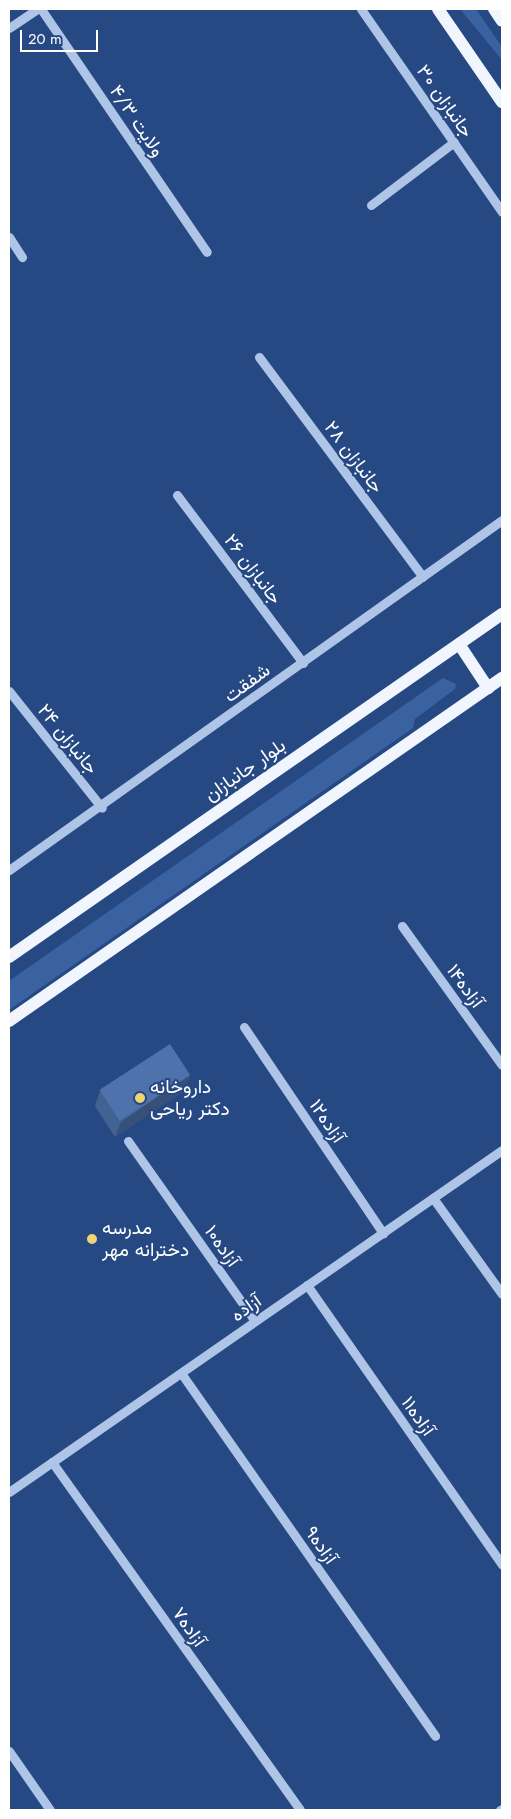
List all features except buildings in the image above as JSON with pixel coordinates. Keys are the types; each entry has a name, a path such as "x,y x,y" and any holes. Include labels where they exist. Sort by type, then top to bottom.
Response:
{"main road":[{"path":"438,9 502,102"},
{"path":"494,9 502,22"},
{"name":"بلوار جانبازان","path":"9,958 502,614"},
{"path":"459,644 488,688"},
{"path":"9,1021 502,678"}],"street":[{"path":"9,28 37,9"},
{"name":"ولایت ۴/۳","path":"41,9 207,252"},
{"name":"جانبازان ۳۰","path":"361,9 502,212"},
{"path":"371,205 454,142"},
{"path":"9,237 22,257"},
{"name":"جانبازان ۲۸","path":"259,356 423,577"},
{"name":"جانبازان ۲۶","path":"177,495 303,663"},
{"name":"شفقت","path":"9,870 102,808 502,520"},
{"name":"جانبازان ۲۴","path":"9,690 102,808"},
{"name":"آزاده۱۴","path":"402,926 502,1065"},
{"name":"آزاده۱۲","path":"244,1027 383,1233"},
{"name":"آزاده۱۰","path":"128,1141 256,1321"},
{"name":"آزاده","path":"9,1492 502,1150"},
{"path":"433,1198 502,1294"},
{"name":"آزاده۱۱","path":"308,1285 502,1565"},
{"name":"آزاده۹","path":"181,1373 435,1736"},
{"name":"آزاده۷","path":"52,1462 300,1810"},
{"path":"11,1755 50,1810"}],"shaded area":[{"path":"460,9 476,9 502,47 502,60"},
{"path":"443,678 456,684 455,689 415,719 413,728 9,1010 9,981"}],"place":[{"name":"داروخانه دکتر ریاحی","path":"140,1098"},
{"name":"مدرسه دخترانه مهر","path":"92,1239"}]}
